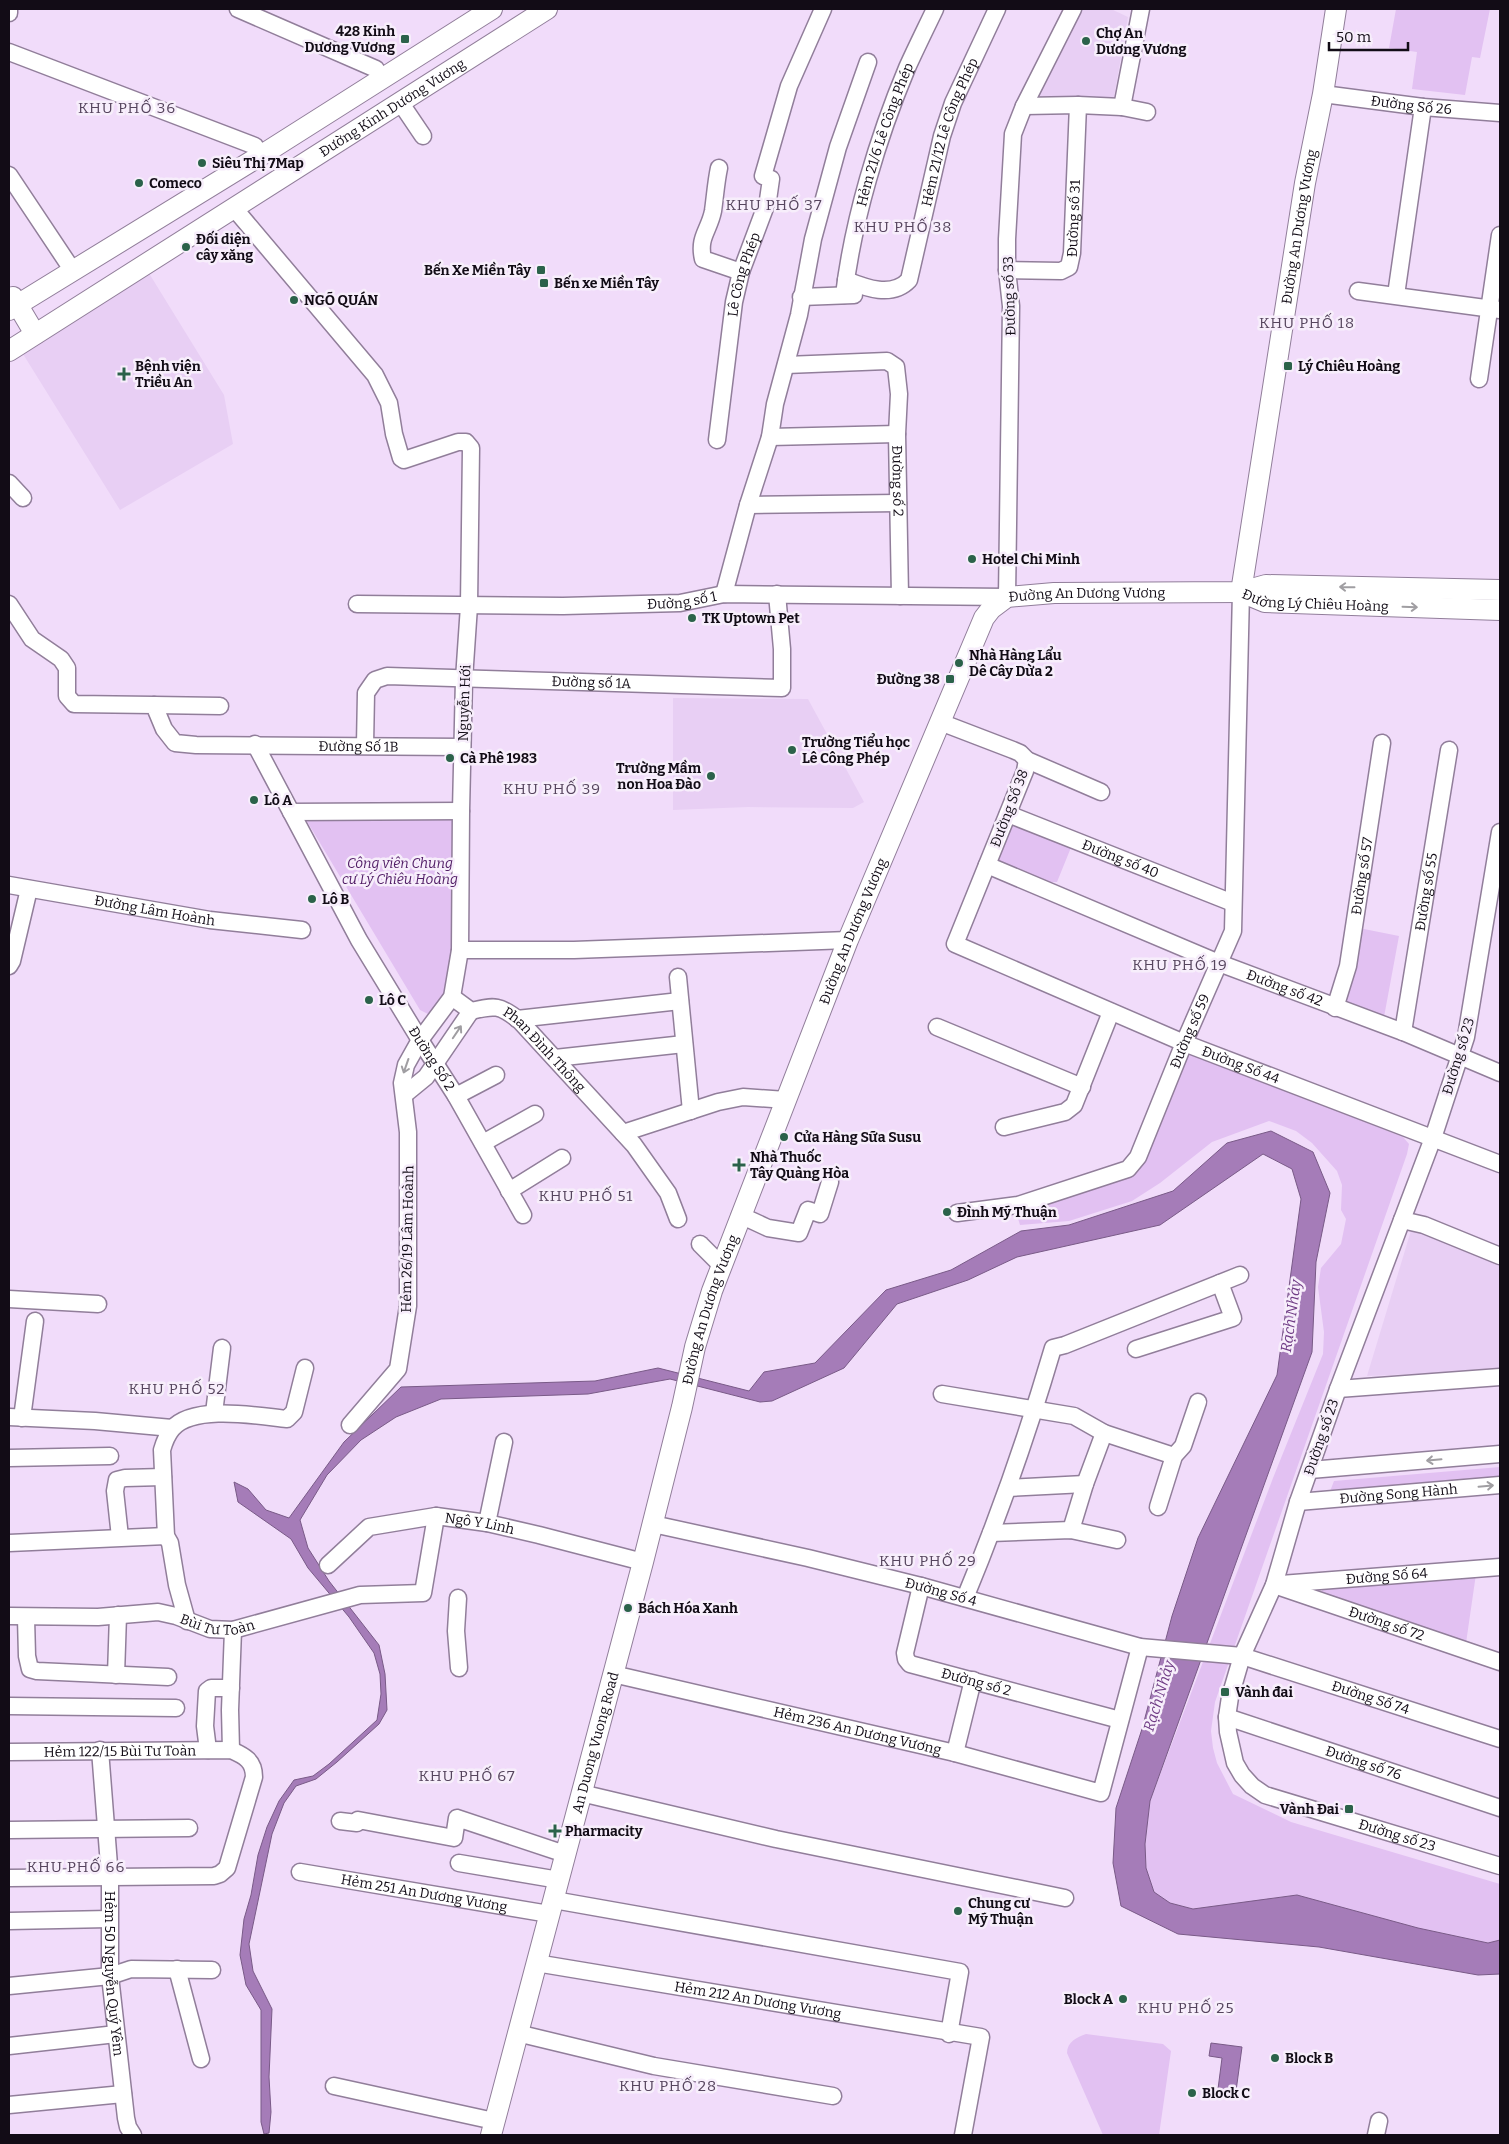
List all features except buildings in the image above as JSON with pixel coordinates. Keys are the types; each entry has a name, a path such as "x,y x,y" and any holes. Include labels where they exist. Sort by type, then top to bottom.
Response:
{"main road":[{"name":"Đường Kinh Dương Vương","path":"388,85 467,9"},
{"name":"Đường Kinh Dương Vương","path":"9,334 32,328 234,208 301,157 388,85 492,9"},
{"name":"Đường Kinh Dương Vương","path":"388,85 524,9"},
{"name":"Đường Kinh Dương Vương","path":"12,303 262,149 388,85 547,9"},
{"name":"Đường An Dương Vương","path":"682,1407 695,1347 721,1265 740,1215 848,940 984,618 991,609 1007,597 1054,593 1241,592 1304,192 1323,94 1336,9"},
{"name":"Đường Kinh Dương Vương","path":"9,350 32,328 301,157"},
{"path":"12,303 32,328"},
{"name":"Đường Lý Chiêu Hoàng","path":"1241,592 1266,585 1500,590"},
{"name":"Đường Lý Chiêu Hoàng","path":"1241,592 1265,602 1500,610"},
{"name":"An Duong Vuong Road","path":"492,2128 643,1562 682,1407"}],"street":[{"path":"238,9 388,85 423,136"},
{"name":"Lê Công Phép","path":"716,440 734,302 741,272 768,200 771,179 763,176 789,86 823,9"},
{"name":"Hẻm 21/6 Lê Công Phép","path":"845,288 853,234 872,168 907,68 935,9"},
{"name":"Hẻm 21/12 Lê Công Phép","path":"801,297 845,288 866,294 871,293 874,289 890,291 902,288 910,280 942,136 953,102 997,9"},
{"name":"Đường số 33","path":"1007,597 1011,306 1007,270 1011,143 1024,106 1073,9"},
{"path":"1122,107 1135,11"},
{"path":"9,52 262,149"},
{"path":"724,594 748,505 770,437 775,404 799,315 813,238 836,156 868,62"},
{"name":"Đường Số 26","path":"1323,94 1423,107 1500,113"},
{"path":"1024,106 1078,105 1122,107 1147,112"},
{"name":"Đường số 31","path":"1007,270 1061,271 1069,267 1072,253 1078,105"},
{"path":"1396,296 1423,107"},
{"path":"719,168 712,213 702,236 700,248 703,259 741,272"},
{"path":"9,176 70,266"},
{"name":"Nguyễn Hới","path":"234,208 375,375 389,404 394,434 401,458 404,460 458,442 466,442 471,448 469,606 464,679 460,811 460,950 452,997 420,1040 406,1065 402,1083 404,1095"},
{"path":"1480,379 1495,309 1500,235"},
{"path":"1358,291 1495,309"},
{"name":"Đường số 2","path":"786,365 887,361 896,367 899,394 897,434 900,596"},
{"path":"770,437 897,434"},
{"path":"9,483 23,498"},
{"path":"748,505 898,503"},
{"name":"Đường số 59","path":"958,1213 1018,1205 1128,1169 1138,1157 1184,1043 1233,931 1241,592"},
{"name":"Đường số 1","path":"357,604 469,606 680,603 724,594 1007,597"},
{"name":"Đường số 1A","path":"365,745 366,693 375,680 387,676 782,688 782,649 777,594"},
{"path":"9,604 32,639 61,659 67,668 67,696 74,704 220,706"},
{"name":"Đường Số 1B","path":"154,705 164,729 174,743 196,745 462,746"},
{"name":"Đường Số 38","path":"940,722 1020,753 1026,760 1025,771 955,944"},
{"name":"Đường số 57","path":"1336,1008 1348,966 1382,743"},
{"name":"Đường Số 2","path":"255,744 359,940 456,1096 523,1215"},
{"name":"Đường số 55","path":"1403,1032 1450,750"},
{"path":"1026,760 1101,792"},
{"path":"291,812 460,811"},
{"name":"Đường số 40","path":"1008,814 1233,903"},
{"name":"Đường số 23","path":"1500,832 1471,1012 1459,1057 1433,1138 1338,1389 1298,1502 1274,1585 1242,1656 1231,1690 1227,1717 1230,1749 1235,1763 1252,1786 1265,1795 1500,1866"},
{"name":"Đường số 42","path":"987,865 1218,963 1403,1032 1500,1073"},
{"name":"Đường Lâm Hoành","path":"9,884 210,920 302,930"},
{"path":"9,966 29,889"},
{"path":"460,950 574,950 848,940"},
{"name":"Đường Số 44","path":"955,944 1184,1043 1500,1164"},
{"path":"678,977 691,1111"},
{"path":"404,1095 426,1077 471,1011 452,997"},
{"path":"517,1019 680,1001"},
{"name":"Phan Đình Thông","path":"471,1011 492,1006 510,1013 517,1019 623,1132 668,1193 678,1219"},
{"path":"1004,1127 1065,1112 1074,1105 1111,1012"},
{"path":"937,1027 1082,1087"},
{"path":"555,1058 684,1044"},
{"path":"456,1096 496,1075"},
{"name":"Hẻm 26/19 Lâm Hoành","path":"350,1425 398,1369 408,1306 408,1132 404,1095"},
{"path":"623,1132 743,1097 786,1100"},
{"path":"483,1143 535,1114"},
{"path":"509,1190 562,1158"},
{"path":"740,1215 768,1228 799,1233 808,1210 820,1214 830,1182"},
{"path":"1402,1220 1424,1225 1500,1256"},
{"path":"700,1244 721,1265"},
{"path":"965,1598 1008,1488 1035,1409 1053,1348 1065,1346 1240,1275"},
{"path":"1136,1349 1233,1318 1220,1283"},
{"path":"9,1299 98,1304"},
{"path":"35,1321 15,1418 95,1421 172,1428 192,1418 214,1413 288,1419 292,1416 305,1368"},
{"path":"214,1413 222,1348"},
{"path":"1338,1389 1500,1378"},
{"path":"942,1394 1074,1416 1104,1433 1174,1456"},
{"path":"1158,1507 1174,1456 1183,1446 1198,1402"},
{"path":"172,1428 162,1450 166,1536 170,1543 187,1621"},
{"path":"1071,1530 1085,1484 1104,1433"},
{"path":"487,1523 504,1442"},
{"path":"1310,1470 1500,1454"},
{"path":"9,1458 110,1456"},
{"path":"120,1537 115,1491 117,1480 163,1476"},
{"path":"1008,1488 1085,1484"},
{"name":"Đường Song Hành","path":"1298,1502 1500,1485"},
{"name":"Ngô Y Linh","path":"328,1566 369,1526 436,1516 487,1523 643,1562"},
{"name":"Bùi Tư Toàn","path":"9,1616 26,1618 158,1612 210,1629 233,1630 349,1597 370,1594 423,1592 436,1516"},
{"name":"Đường Số 4","path":"653,1524 808,1558 921,1586 1145,1648 1242,1656"},
{"path":"991,1533 1071,1530 1117,1540"},
{"path":"9,1543 166,1536"},
{"name":"Đường Số 64","path":"1274,1585 1500,1568"},
{"name":"Đường số 72","path":"1274,1585 1500,1662"},
{"name":"Đường số 2","path":"921,1586 905,1653 906,1659 910,1664 1120,1720"},
{"path":"458,1598 456,1631 460,1668"},
{"path":"116,1675 118,1615"},
{"path":"26,1618 28,1663 30,1668 37,1671 168,1677"},
{"path":"9,1878 214,1876 220,1874 226,1868 254,1777 254,1768 250,1760 231,1750 233,1630"},
{"path":"1120,1720 1145,1648"},
{"name":"Đường Số 74","path":"1242,1656 1500,1739"},
{"name":"Hẻm 236 An Dương Vương","path":"613,1674 955,1753 1101,1793 1120,1720"},
{"path":"955,1753 973,1680"},
{"path":"208,1750 205,1726 207,1691 211,1688 231,1688"},
{"path":"9,1706 176,1708"},
{"name":"Đường số 76","path":"1227,1717 1500,1808"},
{"name":"Hẻm 50 Nguyễn Quý Yêm","path":"100,1750 110,1878 110,1976 123,2094 128,2127 134,2135"},
{"name":"Hẻm 122/15 Bùi Tư Toàn","path":"9,1752 231,1750"},
{"path":"581,1793 776,1839 1065,1898"},
{"path":"340,1821 357,1823 358,1820 454,1838 457,1818 566,1854"},
{"path":"9,1830 189,1828"},
{"path":"459,1863 559,1880"},
{"name":"Hẻm 251 An Dương Vương","path":"300,1872 552,1907 960,1972 949,2034"},
{"path":"9,1920 109,1919"},
{"name":"Hẻm 212 An Dương Vương","path":"536,1963 949,2034 980,2037 963,2135"},
{"path":"9,1986 110,1976 131,1969 212,1970"},
{"path":"177,1969 201,2059"},
{"path":"517,2033 654,2066 833,2096"},
{"path":"9,2046 116,2034"},
{"path":"334,2086 492,2128"},
{"path":"9,2105 123,2094"}],"shaded area":[{"path":"1079,9 1111,9 1128,17 1114,97 1031,97"},
{"name":"Bệnh viện Triều An","path":"147,270 224,395 233,444 120,510 23,354"},
{"path":"673,698 808,699 864,802 853,808 748,807 673,810"},
{"path":"1413,1224 1500,1262 1500,1370 1367,1376"}],"green space":[{"path":"1396,9 1490,9 1480,58 1472,57 1465,95 1412,89 1417,52 1389,48"},
{"name":"Công viên Chung cư Lý Chiêu Hoàng","path":"305,818 455,818 460,824 448,993 435,1012 428,1014 420,1010"},
{"path":"1016,823 1072,845 1057,882 1050,882 1000,863 996,857 1011,825"},
{"path":"1349,926 1399,936 1384,1017 1334,1001"},
{"path":"1196,1055 1403,1137 1409,1144 1215,1702 1211,1731 1217,1763 1233,1794 1291,1822 1500,1884 1500,1940 1488,1943 1418,1928 1297,1895 1194,1909 1170,1903 1154,1892 1146,1868 1145,1844 1150,1801 1273,1478 1323,1354 1324,1332 1318,1287 1321,1268 1341,1244 1346,1219 1341,1210 1342,1185 1337,1171 1312,1143 1296,1131 1269,1121 1212,1142 1160,1183 1132,1201 1069,1221 1020,1225 1016,1212 1139,1171 1184,1058"},
{"path":"1500,1467 1500,1480 1329,1494 1334,1481"},
{"path":"1476,1574 1466,1643 1322,1592 1322,1585"},
{"path":"1086,2034 1163,2044 1171,2051 1159,2135 1103,2135 1067,2053 1067,2049 1076,2038"}],"water":[{"name":"Rạch Nhảy","path":"1271,1131 1313,1152 1330,1193 1316,1262 1312,1352 1150,1801 1145,1844 1146,1868 1154,1892 1170,1903 1193,1909 1297,1895 1418,1928 1488,1943 1500,1940 1500,1974 1478,1975 1319,1947 1178,1934 1121,1906 1113,1863 1116,1808 1142,1729 1172,1616 1198,1538 1277,1375 1301,1199 1292,1169 1263,1154 1160,1225 1017,1257 968,1280 897,1304 844,1368 772,1401 760,1402 670,1379 588,1394 441,1399 396,1417 361,1440 327,1475 300,1520 308,1548 329,1581 379,1645 385,1674 387,1710 379,1724 337,1762 316,1779 296,1786 284,1803 272,1834 249,1944 253,1971 272,2009 269,2077 271,2112 269,2133 264,2134 261,2122 261,2010 246,1985 240,1955 244,1919 251,1895 258,1855 267,1827 279,1801 294,1780 313,1776 329,1764 377,1720 381,1694 380,1674 374,1653 349,1617 308,1568 291,1539 238,1502 234,1482 248,1489 266,1510 289,1518 344,1442 401,1387 595,1381 658,1368 749,1391 764,1372 815,1363 886,1290 951,1270 1021,1231 1069,1225 1173,1191 1227,1143"},
{"path":"1211,2043 1242,2047 1236,2091 1218,2089 1222,2058 1209,2056"}],"place":[{"name":"428 Kinh Dương Vương","path":"405,39"},
{"name":"Chợ An Dương Vương","path":"1086,41"},
{"name":"Siêu Thị 7Map","path":"202,163"},
{"name":"Comeco","path":"139,183"},
{"name":"Đối diện cây xăng","path":"186,247"},
{"name":"Bến Xe Miền Tây","path":"541,270"},
{"name":"Bến xe Miền Tây","path":"544,283"},
{"name":"NGÕ QUÁN","path":"294,300"},
{"name":"Lý Chiêu Hoàng","path":"1288,366"},
{"name":"Bệnh viện Triều An","path":"124,374"},
{"name":"Hotel Chi Minh","path":"972,559"},
{"name":"TK Uptown Pet","path":"692,618"},
{"name":"Nhà Hàng Lẩu Dê Cây Dừa 2","path":"959,663"},
{"name":"Đường 38","path":"950,679"},
{"name":"Trường Tiểu học Lê Công Phép","path":"792,750"},
{"name":"Cà Phê 1983","path":"450,758"},
{"name":"Trường Mầm non Hoa Đào","path":"711,776"},
{"name":"Lô A","path":"254,800"},
{"name":"Lô B","path":"312,899"},
{"name":"Lô C","path":"369,1000"},
{"name":"Cửa Hàng Sữa Susu","path":"784,1137"},
{"name":"Nhà Thuốc Tây Quàng Hòa","path":"739,1165"},
{"name":"Đình Mỹ Thuận","path":"947,1212"},
{"name":"Bách Hóa Xanh","path":"628,1608"},
{"name":"Vành đai","path":"1225,1692"},
{"name":"Vành Đai","path":"1349,1809"},
{"name":"Pharmacity","path":"555,1831"},
{"name":"Chung cư Mỹ Thuận","path":"958,1911"},
{"name":"Block A","path":"1123,1999"},
{"name":"Block B","path":"1275,2058"},
{"name":"Block C","path":"1192,2093"}],"district":[{"name":"KHU PHỐ 36","path":"127,108"},
{"name":"KHU PHỐ 37","path":"774,205"},
{"name":"KHU PHỐ 38","path":"903,227"},
{"name":"KHU PHỐ 18","path":"1307,323"},
{"name":"KHU PHỐ 39","path":"552,789"},
{"name":"KHU PHỐ 19","path":"1180,965"},
{"name":"KHU PHỐ 51","path":"586,1196"},
{"name":"KHU PHỐ 52","path":"177,1389"},
{"name":"KHU PHỐ 29","path":"928,1561"},
{"name":"KHU PHỐ 67","path":"467,1776"},
{"name":"KHU PHỐ 66","path":"76,1867"},
{"name":"KHU PHỐ 25","path":"1186,2008"},
{"name":"KHU PHỐ 28","path":"668,2086"}]}
